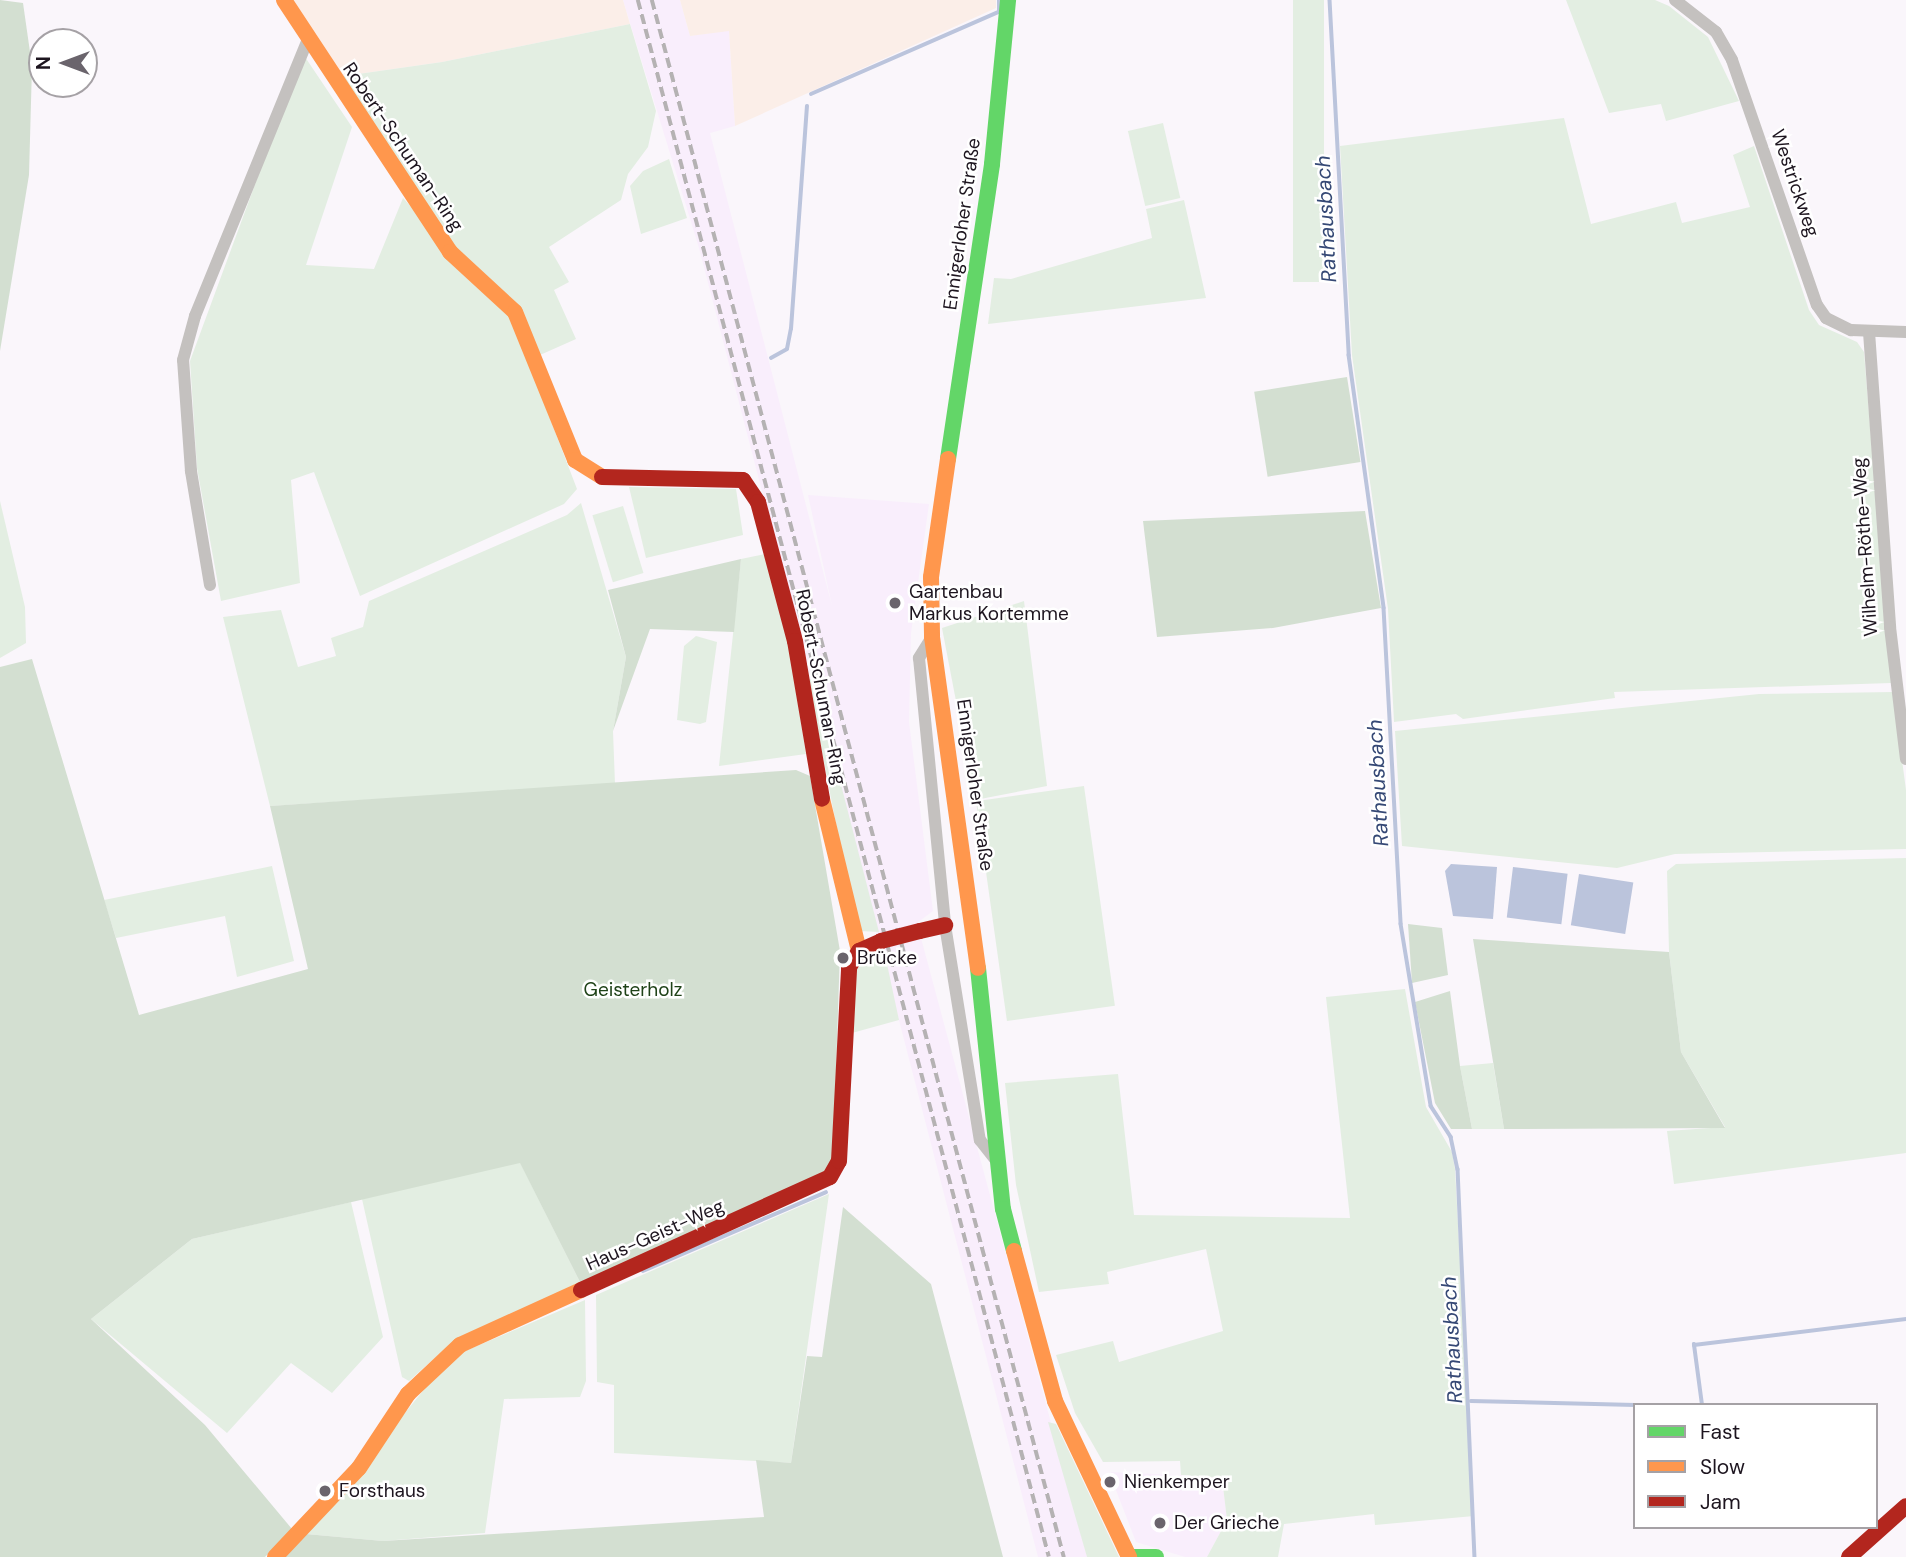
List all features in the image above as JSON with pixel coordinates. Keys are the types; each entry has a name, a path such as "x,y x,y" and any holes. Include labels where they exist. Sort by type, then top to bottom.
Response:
{"street":[{"name":"Robert-Schuman-Ring","path":"284,0 307,42 450,252 515,312 575,460 595,476 621,481 743,480 758,502 795,641 827,824 859,951"},
{"name":"Ennigerloher Straße","path":"1009,0 992,164 931,577 932,637 972,908 995,1159 1045,1373 1131,1557"},
{"name":"Westrickweg","path":"1675,0 1716,32 1732,60 1816,305 1840,327 1869,332 1906,332"},
{"path":"210,585 191,471 183,360 195,316 307,42"},
{"name":"Wilhelm-Röthe-Weg","path":"1869,332 1890,627 1906,759"},
{"path":"932,637 919,658 945,925 981,1140 995,1159"},
{"path":"859,951 881,941 945,925"},
{"name":"Haus-Geist-Weg","path":"275,1557 359,1468 408,1394 460,1345 830,1177 839,1161 849,967 859,951"},
{"path":"1849,1557 1906,1506"},
{"path":"1131,1557 1156,1557"}],"shaded area":[{"path":"289,0 623,0 630,24 442,62 337,77"},
{"path":"623,0 680,0 690,36 729,30 735,126 710,133 832,606 808,495 929,504 911,633 909,722 933,911 917,923 1087,1557 1038,1557 699,248"},
{"path":"680,0 996,0 996,8 735,126 729,31 690,36"},
{"path":"1293,0 1324,0 1324,282 1293,282"},
{"path":"1566,0 1655,0 1669,6 1708,37 1739,101 1666,121 1661,104 1609,113"},
{"path":"630,24 656,111 648,147 628,174 621,200 549,247 569,282 554,290 576,339 540,355 453,247 337,77 442,62"},
{"path":"303,54 352,127 306,265 374,269 403,198 510,314 577,489 564,504 360,596 314,472 291,480 300,583 221,601 197,468 190,361"},
{"path":"1564,118 1591,224 1676,202 1682,223 1750,207 1733,155 1754,146 1809,310 1819,325 1857,342 1864,352 1891,683 1614,692 1615,698 1463,719 1456,714 1394,722 1388,609 1352,355 1340,146"},
{"path":"1163,123 1180,198 1145,206 1128,131"},
{"path":"669,159 687,218 641,234 630,186 643,171"},
{"path":"1184,200 1206,298 988,324 994,278 1011,279 1152,238 1146,209"},
{"path":"629,487 736,489 743,535 646,558"},
{"path":"0,501 25,607 26,643 0,658"},
{"path":"581,503 626,657 613,731 615,784 270,806 223,617 281,610 298,667 336,656 331,638 363,627 369,601 567,515"},
{"path":"623,506 643,573 613,582 592,515"},
{"path":"765,554 789,648 806,754 719,766 741,559"},
{"path":"1024,601 1047,786 975,800 942,628"},
{"path":"696,636 717,642 706,722 700,724 677,720 684,646"},
{"path":"808,679 814,680 879,932 860,931 852,907"},
{"path":"1893,692 1906,790 1906,849 1675,854 1617,868 1402,846 1395,731 1759,694"},
{"path":"1084,786 1115,1006 1007,1021 976,801"},
{"path":"1906,858 1906,1153 1674,1184 1667,1131 1725,1127 1681,1052 1669,952 1667,871 1676,864"},
{"path":"272,866 294,961 237,977 225,916 116,938 104,900"},
{"path":"884,950 899,1020 852,1033 855,968 866,956"},
{"path":"1405,989 1426,1107 1452,1152 1455,1169 1474,1516 1375,1525 1374,1514 1284,1524 1278,1557 1207,1557 1227,1520 1222,1478 1181,1475 1180,1461 1103,1462 1075,1413 1056,1355 1113,1341 1119,1362 1223,1331 1206,1249 1107,1272 1109,1284 1039,1292 1016,1185 1005,1083 1118,1074 1134,1215 1350,1218 1326,997"},
{"path":"1493,1063 1504,1129 1472,1129 1460,1066"},
{"path":"520,1162 582,1286 457,1338 409,1381 402,1377 362,1199"},
{"path":"829,1194 791,1463 614,1453 614,1385 597,1382 596,1295"},
{"path":"351,1202 383,1337 332,1393 291,1363 227,1433 91,1319 192,1239"},
{"path":"585,1300 586,1381 580,1397 504,1399 485,1533 383,1541 306,1534 440,1370 465,1351"},
{"path":"1048,1422 1056,1424 1119,1557 1087,1557"},
{"path":"1109,1472 1222,1477 1227,1520 1207,1557 1185,1557 1136,1542"}],"green space":[{"path":"0,0 23,3 28,38 28,98 31,98 29,175 0,351"},
{"path":"1347,377 1360,462 1268,477 1254,392"},
{"path":"1365,511 1381,608 1273,628 1157,637 1143,521"},
{"path":"741,559 734,632 650,629 613,731 626,657 608,590"},
{"name":"Geisterholz","path":"32,659 139,1015 308,969 270,806 796,770 810,776 840,951 833,1160 825,1177 582,1286 520,1163 192,1239 91,1319 205,1425 292,1529 265,1557 0,1557 0,667"},
{"path":"1408,924 1442,928 1448,975 1412,983"},
{"path":"1473,939 1669,952 1681,1052 1725,1128 1504,1129"},
{"path":"1450,991 1472,1129 1451,1129 1435,1103 1415,1002"},
{"path":"843,1207 931,1284 1003,1557 283,1557 306,1534 383,1541 764,1517 756,1460 791,1463 807,1356 822,1357"}],"water":[{"path":"1451,864 1497,867 1493,919 1453,916 1445,871"},
{"path":"1513,867 1568,874 1561,924 1507,918"},
{"path":"1579,874 1633,883 1625,934 1571,925"}],"waterway":[{"path":"811,94 999,12 999,0"},
{"name":"Rathausbach","path":"1330,0 1349,355 1384,608 1401,924 1431,1106 1451,1137 1458,1169 1475,1557"},
{"path":"771,358 787,349 791,329 807,107"},
{"path":"643,1271 826,1192"},
{"path":"1702,1403 1694,1345 1906,1319"},
{"path":"1471,1401 1633,1405"}],"railway":[{"path":"638,0 1049,1557"},
{"path":"652,0 1064,1557"}],"traffic: fast":[{"path":"948,459 992,164 1008,0"},
{"path":"978,968 1003,1209 1014,1251"},
{"path":"1132,1557 1156,1557"}],"traffic: slow":[{"path":"284,0 450,252 515,312 575,460 602,477"},
{"path":"948,459 931,577 932,637 978,968"},
{"path":"822,799 859,951"},
{"path":"1014,1251 1055,1401 1129,1557"},
{"path":"275,1557 359,1468 408,1394 460,1345 581,1290"}],"traffic: jam":[{"path":"602,477 743,480 758,502 795,641 822,799"},
{"path":"920,931 945,925"},
{"path":"881,941 920,931"},
{"path":"581,1290 830,1177 839,1161 849,967 859,951 881,941"},
{"path":"1849,1557 1906,1506"}],"place":[{"name":"Gartenbau Markus Kortemme","path":"895,603"},
{"name":"Brücke","path":"843,958"},
{"name":"Nienkemper","path":"1110,1482"},
{"name":"Forsthaus","path":"325,1491"},
{"name":"Der Grieche","path":"1160,1523"}]}
